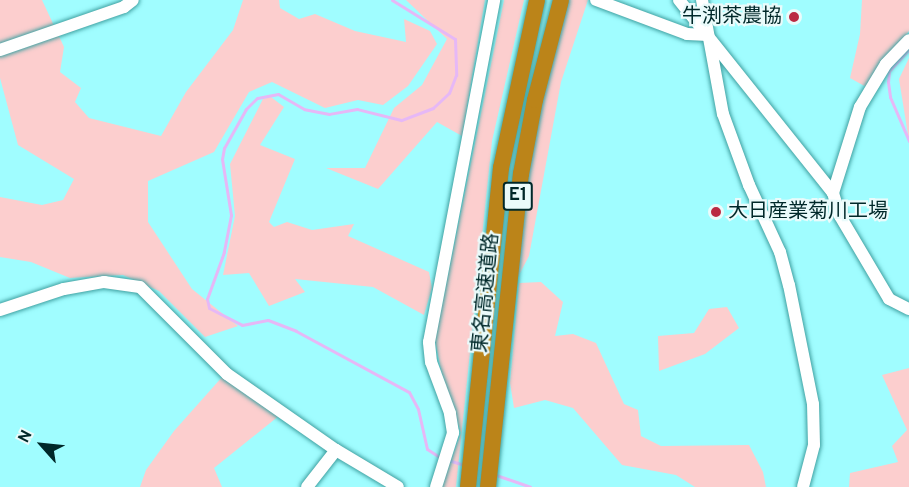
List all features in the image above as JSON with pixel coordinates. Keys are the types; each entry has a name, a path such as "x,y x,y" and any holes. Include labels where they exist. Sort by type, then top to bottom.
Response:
{"highway":[{"name":"東名高速道路","path":"468,487 480,395 501,168 537,0"},
{"name":"東名高速道路","path":"488,487 521,174 535,100 561,0"}],"street":[{"path":"0,50 123,7 133,0"},
{"path":"436,487 453,433 450,413 431,362 431,323 494,0"},
{"path":"596,0 687,34 708,35"},
{"path":"679,0 833,193 840,216 889,299 909,309"},
{"path":"702,0 723,114 749,185 780,252 789,285 813,404 814,445 803,487"},
{"path":"833,193 860,107 886,64 909,40"},
{"path":"0,310 64,289 94,284 140,287 227,374 336,450 398,487"},
{"path":"307,487 336,450"}],"shaded area":[{"path":"0,0 42,0 64,47 60,72 81,88 75,102 89,118 161,136 186,92 233,30 243,0 279,0 280,8 299,19 315,14 355,31 406,42 404,19 430,31 437,44 408,86 383,105 358,100 325,108 272,82 249,92 214,152 148,181 148,222 192,289 238,326 205,337 159,291 123,275 70,278 31,262 0,257 0,197 42,205 63,200 74,179 18,145 0,78"},
{"path":"406,0 485,0 462,136 437,122 378,189 326,168 365,168 394,108 422,85 447,39"},
{"path":"504,0 524,0 492,141 456,487 441,487 461,433 441,370 435,340"},
{"path":"567,0 588,0 561,82 529,256 517,279 532,144"},
{"path":"862,0 909,0 909,31 868,88 850,78 860,34"},
{"path":"909,58 909,141 899,79"},
{"path":"271,97 284,107 260,145 295,159 269,222 274,227 287,222 312,230 354,224 348,236 429,272 432,288 424,315 373,287 295,279 305,292 269,306 249,273 223,275 235,216 230,164 263,99"},
{"path":"541,282 563,302 555,336 573,334 596,343 624,404 638,410 641,436 661,446 749,445 763,472 766,487 695,487 676,475 622,465 573,408 545,400 514,408 510,383 519,283"},
{"path":"727,307 739,328 705,354 659,371 658,336 694,333 709,309"},
{"path":"909,368 909,487 849,487 850,473 898,462 892,446 907,430 882,375"},
{"path":"223,376 280,415 214,468 222,487 140,487 146,470 174,431"}],"waterway":[{"path":"392,0 455,39 456,75 449,93 433,108 401,120 357,109 329,114 304,109 278,94 257,98 246,109 224,148 222,159 231,215 224,252 207,299 209,308 242,325 268,320 296,331 409,392 418,409 427,449 441,458"},
{"path":"909,49 889,71 888,82 890,97 909,141"},
{"path":"448,460 464,465"},
{"path":"496,475 530,487"}],"place":[{"name":"牛渕茶農協","path":"794,17"},
{"name":"大日産業菊川工場","path":"716,212"}]}
